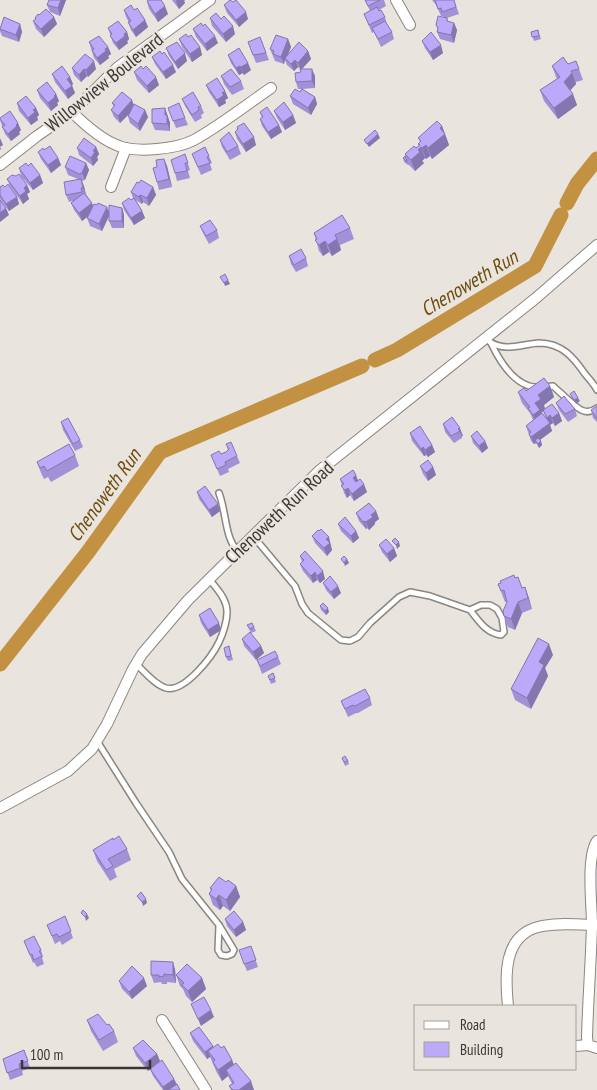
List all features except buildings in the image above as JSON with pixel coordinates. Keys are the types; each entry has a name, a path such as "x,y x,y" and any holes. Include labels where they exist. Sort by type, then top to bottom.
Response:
{"street":[{"name":"Willowview Boulevard","path":"0,165 72,112 118,67 210,0"},
{"path":"396,0 410,25"},
{"path":"72,112 104,138 126,148 169,147 193,140 271,88"},
{"path":"111,187 126,148"},
{"name":"Chenoweth Run Road","path":"0,808 68,771 77,764 97,741 136,664 172,618 237,550 319,471 489,341 597,244"},
{"path":"592,1047 586,1037 594,925 590,876 594,846 597,842"},
{"path":"508,1005 506,990 509,955 518,938 528,930 539,926 594,925"},
{"path":"162,1020 206,1090"},
{"path":"577,1046 592,1047"}],"lane":[{"path":"489,341 499,346 510,347 541,343 554,345 564,350 575,360 597,390"},
{"path":"489,341 501,362 520,382 531,387 553,386 575,408 583,412 593,411 597,408"},
{"path":"219,493 230,540 237,550"},
{"path":"253,535 295,586 302,604 308,613 341,640 350,641 358,637 370,623 399,597 410,592 430,596 470,610 492,634 501,635 504,632 502,618 496,609 490,605 470,610"},
{"path":"136,664 164,688 173,689 184,684 196,672 219,642 227,613 225,602 209,578"},
{"path":"97,741 170,852 182,879 219,925 234,950 232,954 227,956 221,955 218,950 219,925"}],"waterway":[{"name":"Chenoweth Run","path":"567,203 577,184 597,159"},
{"name":"Chenoweth Run","path":"375,360 397,350 535,266 561,215"},
{"name":"Chenoweth Run","path":"0,664 88,552 160,452 362,366"}]}
